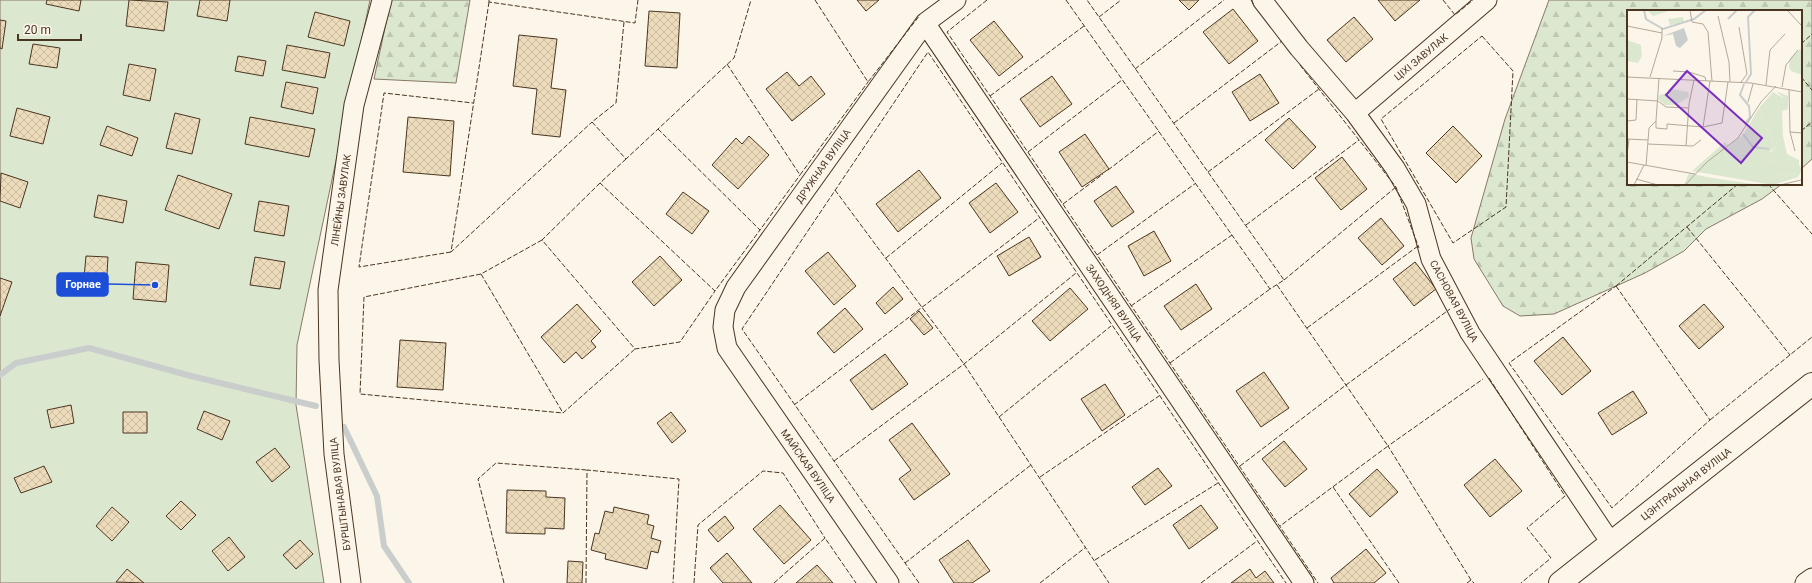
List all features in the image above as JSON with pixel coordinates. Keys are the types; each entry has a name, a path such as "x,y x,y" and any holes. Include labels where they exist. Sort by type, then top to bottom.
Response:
{"street":[{"name":"ЛІНЕЙНЫ ЗАВУЛАК","path":"332,404 328,290 354,105 382,0"},
{"name":"ДРУЖНАЯ ВУЛІЦА","path":"727,348 723,328 725,310 736,287 925,23 956,0"},
{"name":"САСНОВАЯ ВУЛІЦА","path":"1262,0 1299,48 1355,113 1395,168 1416,204 1431,259 1470,333 1611,543"},
{"name":"ЦІХІ ЗАВУЛАК","path":"1355,113 1487,0"},
{"name":"ЗАХОДНЯЯ ВУЛІЦА","path":"925,23 1304,583"},
{"name":"МАЙСКАЯ ВУЛІЦА","path":"727,348 889,583"},
{"name":"ЦЭНТРАЛЬНАЯ ВУЛІЦА","path":"1560,583 1812,384"},
{"name":"БУРШТЫНАВАЯ ВУЛІЦА","path":"332,404 334,454 351,583"},
{"path":"1805,583 1812,578"}],"green space":[{"path":"0,0 370,0 297,345 296,405 324,583 0,583"},
{"path":"391,0 470,0 456,83 374,79"},
{"path":"1549,0 1812,0 1812,159 1802,168 1802,10 1627,10 1627,185 1781,185 1762,199 1706,229 1684,251 1645,273 1554,314 1520,316 1503,306 1474,259 1471,238 1505,119"}],"building":[{"path":"47,0 81,0 79,11 46,4"},
{"path":"129,0 168,2 164,31 126,26"},
{"path":"200,0 230,0 227,21 197,16"},
{"path":"857,0 879,0 866,11"},
{"path":"1179,0 1199,0 1189,10"},
{"path":"1378,0 1420,0 1395,21"},
{"path":"1233,9 1258,41 1229,64 1203,32"},
{"path":"649,11 680,13 677,68 645,66"},
{"path":"315,12 350,21 344,46 308,37"},
{"path":"1354,17 1373,39 1346,62 1327,40"},
{"path":"0,20 6,21 2,49 0,48"},
{"path":"994,21 1023,57 999,76 970,40"},
{"path":"519,35 557,39 551,88 566,90 560,137 532,134 537,89 513,86"},
{"path":"33,44 60,48 57,68 29,64"},
{"path":"287,45 330,53 325,78 282,70"},
{"path":"238,56 266,61 263,76 235,71"},
{"path":"129,64 156,69 150,101 123,95"},
{"path":"787,72 799,86 811,76 825,94 792,121 766,89"},
{"path":"1260,74 1279,103 1250,121 1232,92"},
{"path":"1052,76 1072,104 1040,127 1020,99"},
{"path":"286,82 318,88 313,114 281,107"},
{"path":"17,108 50,117 43,144 10,136"},
{"path":"175,113 200,119 192,154 166,148"},
{"path":"250,117 315,129 309,157 245,144"},
{"path":"408,117 454,121 450,176 403,172"},
{"path":"1289,118 1316,147 1293,169 1265,140"},
{"path":"107,126 138,138 132,156 100,145"},
{"path":"1453,126 1482,156 1456,183 1426,153"},
{"path":"1085,134 1109,169 1082,187 1059,152"},
{"path":"749,136 769,155 738,189 712,165 736,138 742,144"},
{"path":"1342,157 1367,189 1341,210 1315,178"},
{"path":"919,170 941,198 898,232 876,204"},
{"path":"1,173 28,182 20,208 0,201"},
{"path":"178,175 232,194 219,229 165,210"},
{"path":"996,183 1018,212 990,233 969,203"},
{"path":"1116,186 1134,212 1112,227 1094,201"},
{"path":"683,192 709,211 692,234 666,214"},
{"path":"98,195 127,201 123,223 94,217"},
{"path":"259,201 289,206 284,236 254,231"},
{"path":"1381,218 1404,246 1382,265 1358,238"},
{"path":"1154,231 1171,261 1144,276 1128,246"},
{"path":"1029,237 1041,257 1009,276 997,256"},
{"path":"828,252 856,286 834,305 805,271"},
{"path":"86,256 108,257 106,291 83,289"},
{"path":"660,256 682,280 654,306 632,282"},
{"path":"255,257 285,262 280,289 250,285"},
{"path":"136,262 169,265 166,302 133,299"},
{"path":"1415,262 1436,289 1414,306 1393,279"},
{"path":"0,278 12,282 0,316"},
{"path":"1196,284 1212,309 1181,330 1164,306"},
{"path":"893,287 903,299 885,314 876,303"},
{"path":"1070,288 1088,309 1050,341 1032,321"},
{"path":"577,304 601,331 591,341 596,347 582,359 576,352 564,363 541,337"},
{"path":"1704,304 1724,327 1699,349 1679,326"},
{"path":"845,308 863,329 834,353 817,333"},
{"path":"919,311 933,328 924,335 910,319"},
{"path":"1563,337 1591,371 1562,395 1534,361"},
{"path":"400,340 446,343 443,390 397,387"},
{"path":"885,354 908,384 872,410 850,380"},
{"path":"1264,372 1289,408 1261,427 1236,391"},
{"path":"1105,384 1125,415 1102,431 1081,399"},
{"path":"1633,391 1647,413 1612,435 1598,413"},
{"path":"71,405 74,423 51,428 47,410"},
{"path":"204,411 230,421 222,440 197,429"},
{"path":"123,412 147,412 147,433 123,433"},
{"path":"671,412 686,431 672,443 657,423"},
{"path":"912,423 950,474 914,500 899,479 911,470 889,440"},
{"path":"1284,441 1307,469 1285,487 1262,459"},
{"path":"275,448 290,467 272,482 256,462"},
{"path":"1495,459 1522,491 1490,517 1464,485"},
{"path":"44,466 52,482 21,493 14,478"},
{"path":"1158,468 1172,486 1145,505 1132,487"},
{"path":"1377,469 1398,492 1370,517 1349,494"},
{"path":"507,490 546,491 546,497 565,498 564,529 545,528 545,534 506,533"},
{"path":"181,501 196,515 181,530 166,516"},
{"path":"780,505 811,540 784,564 753,529"},
{"path":"1201,505 1218,528 1189,549 1173,525"},
{"path":"112,507 129,522 112,541 96,526"},
{"path":"614,507 649,515 647,524 654,526 651,538 661,541 658,553 651,551 647,569 605,559 606,554 591,550 595,533 599,534 605,511 613,513"},
{"path":"725,516 734,528 718,542 708,530"},
{"path":"229,537 245,557 228,571 212,551"},
{"path":"300,540 313,554 296,569 283,555"},
{"path":"968,540 990,571 972,583 954,583 939,560"},
{"path":"1366,549 1386,573 1374,583 1334,583 1331,578"},
{"path":"727,553 752,583 723,583 710,568"},
{"path":"568,561 583,562 582,583 567,583"},
{"path":"817,565 833,583 796,583"},
{"path":"127,569 144,583 116,582"},
{"path":"1250,569 1256,578 1265,571 1274,583 1231,583"}],"waterway":[{"path":"0,375 16,363 89,348 191,376 316,406"},
{"path":"344,427 377,496 384,546 409,583"}],"fence":[{"path":"489,0 489,2 635,23 638,0"},
{"path":"624,22 616,103 592,122 626,159 734,58 751,0"},
{"path":"815,0 868,82 920,15"},
{"path":"987,0 947,32 1318,583"},
{"path":"1066,0 1270,289 1284,280 1087,0"},
{"path":"1099,17 1121,0"},
{"path":"1135,69 1224,0"},
{"path":"1251,0 1255,6"},
{"path":"1443,0 1455,15 1473,0"},
{"path":"489,2 451,252 592,122"},
{"path":"990,96 1084,26"},
{"path":"1802,43 1812,34"},
{"path":"1482,36 1513,71 1506,207 1453,243 1381,119 1482,36"},
{"path":"1174,123 1282,41"},
{"path":"919,583 742,329 928,52 1286,583"},
{"path":"727,64 800,175 868,82"},
{"path":"1300,65 1396,187 1419,248"},
{"path":"1802,78 1812,90"},
{"path":"1028,152 1122,80"},
{"path":"1208,172 1319,89"},
{"path":"451,252 359,267 384,93 473,103"},
{"path":"1802,130 1812,122"},
{"path":"658,129 760,230 800,175"},
{"path":"1108,170 1159,131"},
{"path":"1246,225 1359,140"},
{"path":"626,159 600,183 715,291 760,230"},
{"path":"886,258 1002,163"},
{"path":"1063,204 1103,174"},
{"path":"600,183 542,240 635,349 680,342 715,291"},
{"path":"1097,255 1196,183"},
{"path":"1616,286 1737,185"},
{"path":"1769,185 1812,234"},
{"path":"1284,280 1396,187"},
{"path":"835,190 964,364 1109,583"},
{"path":"794,405 1039,218"},
{"path":"1687,227 1790,355"},
{"path":"1131,306 1232,235"},
{"path":"542,240 481,274 563,413 635,349"},
{"path":"1307,328 1418,246"},
{"path":"834,461 964,364 1076,273"},
{"path":"481,274 364,297 360,394 563,413"},
{"path":"1277,285 1388,446 1280,526"},
{"path":"1616,286 1710,420 1612,508 1509,363 1616,286"},
{"path":"1170,363 1270,289"},
{"path":"1240,466 1346,385 1450,309"},
{"path":"999,417 1111,326"},
{"path":"1710,420 1812,337"},
{"path":"1489,378 1565,496 1527,528 1551,558 1521,583"},
{"path":"1471,580 1388,446 1483,379"},
{"path":"1040,477 1159,396"},
{"path":"504,583 478,479 496,463 587,470"},
{"path":"905,563 1031,465"},
{"path":"586,583 587,470 679,479 673,583"},
{"path":"694,583 698,525 763,471 783,473 825,538"},
{"path":"1095,560 1218,483"},
{"path":"1333,487 1399,583"},
{"path":"774,583 825,538 856,583"},
{"path":"1201,583 1257,541"},
{"path":"1040,583 1086,547"},
{"path":"1467,583 1471,580 1474,583"}],"place":[{"name":"Горнае","path":"155,285"}]}
